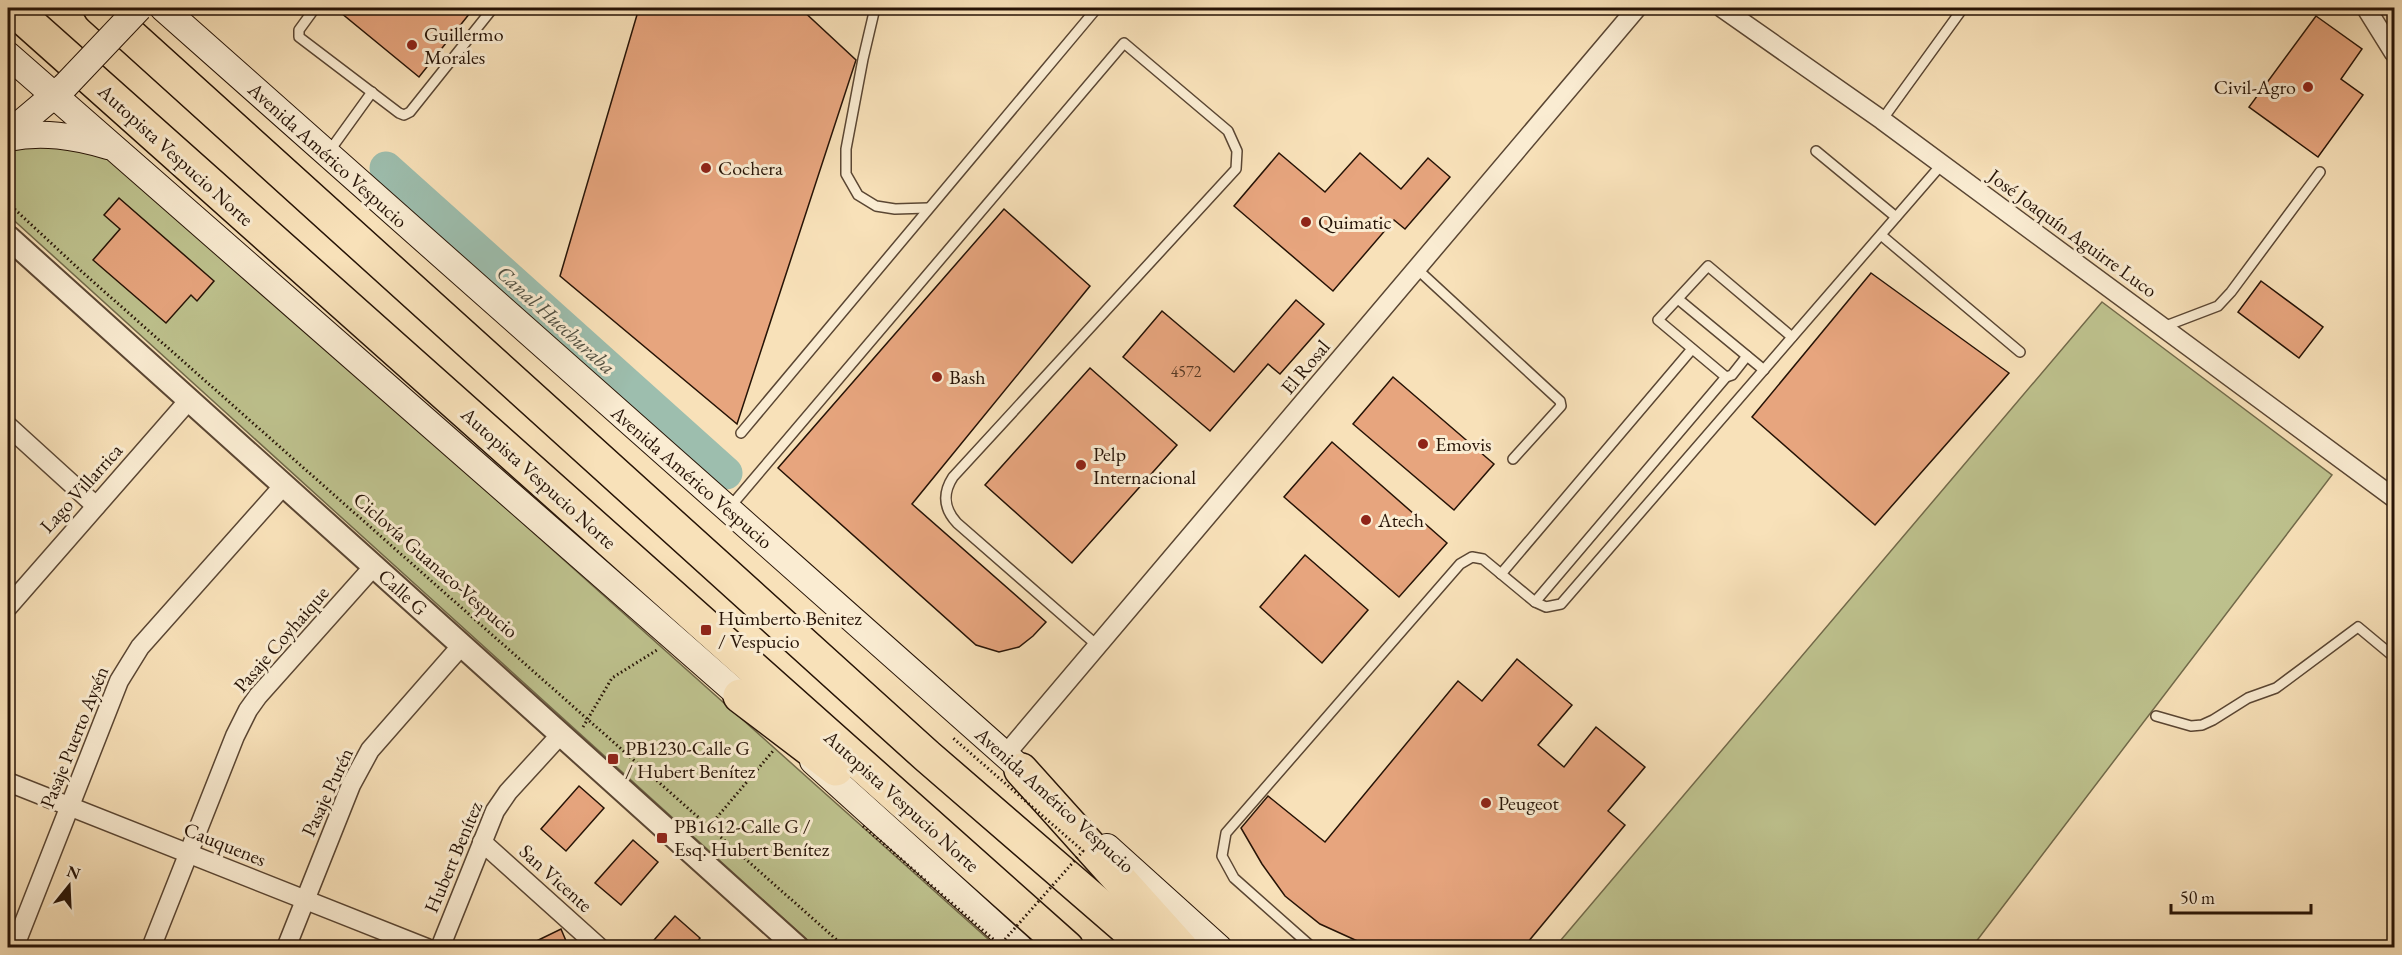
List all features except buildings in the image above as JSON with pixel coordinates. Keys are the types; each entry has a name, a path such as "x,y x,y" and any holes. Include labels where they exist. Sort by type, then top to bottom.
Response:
{"highway":[{"name":"Autopista Vespucio Norte","path":"12,8 1061,942"},
{"path":"100,8 927,756 1149,948"},
{"path":"740,696 1061,942"},
{"path":"1013,762 1181,948"}],"main road":[{"path":"8,136 59,91 139,8"},
{"name":"Avenida Américo Vespucio","path":"163,8 1013,762 1219,948"},
{"path":"8,55 59,91 113,148 740,696 1020,948"},
{"path":"8,136 39,134 75,137 113,148"}],"street":[{"name":"El Rosal","path":"1013,762 1099,647 1637,8"},
{"name":"José Joaquín Aguirre Luco","path":"1722,8 1882,120 2394,498"},
{"path":"2366,8 2394,53"},
{"name":"Calle G","path":"8,237 798,948"},
{"name":"Lago Villarrica","path":"10,597 96,506 189,400"},
{"path":"8,426 96,506"},
{"name":"Pasaje Puerto Aysén","path":"14,948 119,681 134,656 155,630 284,485"},
{"name":"Pasaje Coyhaique","path":"151,948 248,710 374,566"},
{"name":"Pasaje Purén","path":"286,948 362,762 462,645"},
{"name":"Hubert Benítez","path":"440,948 500,803 565,738"},
{"name":"Cauquenes","path":"8,782 427,948"},
{"name":"San Vicente","path":"482,842 600,948"}],"lane":[{"path":"315,8 304,20 299,30 299,37 404,115 410,112 493,8"},
{"path":"875,8 846,149 846,174 858,195 876,206 895,210 928,208"},
{"path":"741,433 1096,8"},
{"path":"1882,120 1963,8"},
{"path":"728,509 1124,43 1228,131 1237,151 1236,169 953,477 945,492 947,509 957,523 1099,647"},
{"path":"327,155 372,92"},
{"path":"1816,151 1896,217"},
{"path":"1313,948 1234,878 1222,856 1226,833 1460,564 1472,557 1483,559 1534,602 1546,607 1561,604 1942,164"},
{"path":"2163,327 2218,306 2231,292 2319,172"},
{"path":"1881,235 2020,352"},
{"path":"1726,377 1658,320 1708,266 1792,337"},
{"path":"1417,269 1560,400 1561,406 1514,459"},
{"path":"1678,299 1764,370"},
{"path":"1501,574 1692,349"},
{"path":"1534,602 1726,377 1732,375 1747,356"},
{"path":"2156,716 2191,726 2202,725 2248,698 2276,688 2358,627 2394,657"}],"path":[{"name":"Ciclovía Guanaco-Vespucio","path":"8,203 80,270 846,948"},
{"path":"565,738 589,720 612,678 663,646"},
{"path":"862,826 1000,945 1083,851 953,738"},
{"path":"688,849 711,827 776,747"}],"green space":[{"path":"59,146 114,158 997,947 815,947 8,215 8,153 14,148"},
{"path":"2102,302 2332,475 1972,947 1555,947"}],"waterway":[{"name":"Canal Huechuraba","path":"386,168 726,473"}],"place":[{"name":"Guillermo Morales","path":"412,45"},
{"name":"Civil-Agro","path":"2308,87"},
{"name":"Cochera","path":"706,168"},
{"name":"Quimatic","path":"1306,222"},
{"name":"Bash","path":"937,377"},
{"name":"Emovis","path":"1423,444"},
{"name":"Pelp Internacional","path":"1081,465"},
{"name":"Atech","path":"1366,520"},
{"name":"Humberto Benitez / Vespucio","path":"706,630"},
{"name":"PB1230-Calle G / Hubert Benítez","path":"613,759"},
{"name":"Peugeot","path":"1486,803"},
{"name":"PB1612-Calle G / Esq. Hubert Benítez","path":"662,838"}]}
